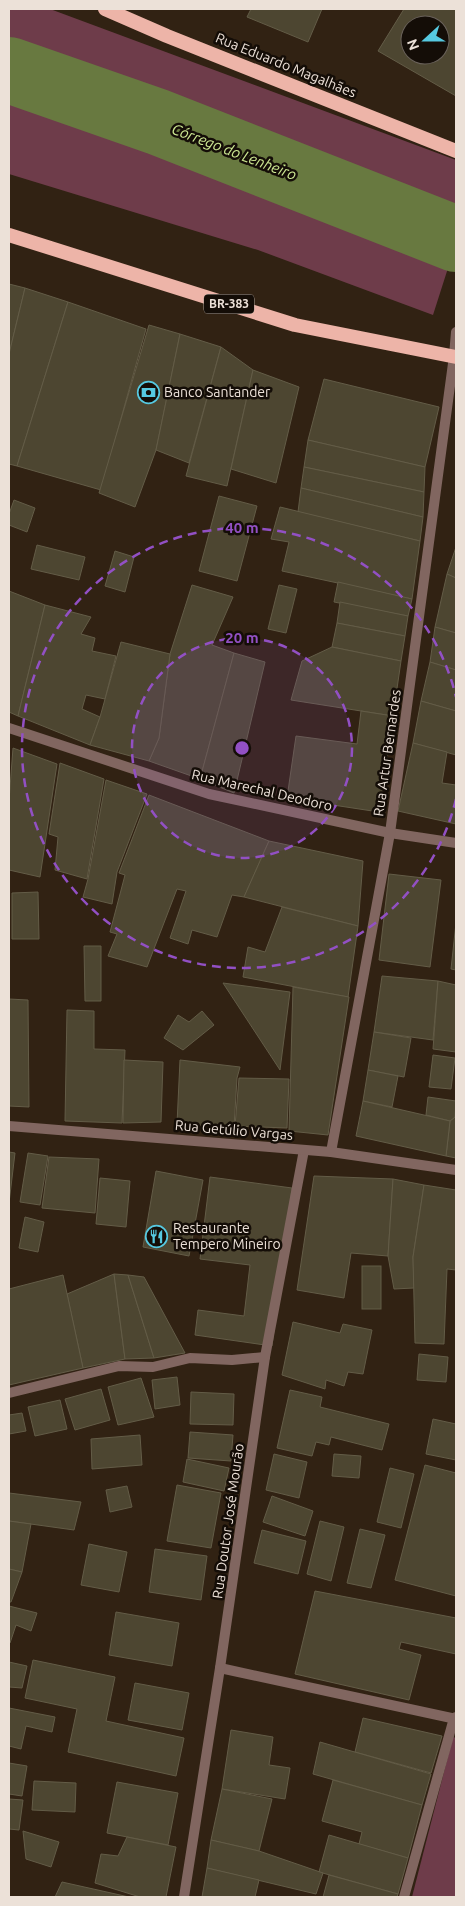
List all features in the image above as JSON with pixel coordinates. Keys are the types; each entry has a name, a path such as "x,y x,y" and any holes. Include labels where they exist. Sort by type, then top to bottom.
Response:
{"highway":[{"name":"Rua Eduardo Magalhães","path":"105,9 167,36 456,151"},
{"name":"BR-383","path":"9,235 295,325 455,356"}],"street":[{"name":"Rua Artur Bernardes","path":"331,1152 390,833 455,356 456,332"},
{"name":"Rua Marechal Deodoro","path":"9,728 209,794 390,833 456,843"},
{"name":"Rua Getúlio Vargas","path":"9,1126 331,1152 456,1170"},
{"name":"Rua Doutor José Mourão","path":"184,1897 220,1668 265,1357 304,1150"},
{"path":"9,1392 119,1366 153,1367 190,1358 232,1360 265,1357"},
{"path":"220,1668 456,1718 404,1897"}],"shaded area":[{"path":"9,9 50,9 456,160 456,243 433,315 258,250 9,174"},
{"path":"453,1737 456,1738 456,1897 412,1897"}],"building":[{"path":"251,9 322,9 308,42 247,17"},
{"path":"404,9 456,9 456,96 402,65 450,65 450,15 400,15"},
{"path":"400,15 400,64 378,51"},
{"path":"9,284 25,288 9,354"},
{"path":"25,288 68,302 17,466 9,464 9,354"},
{"path":"68,302 146,329 101,490 17,466"},
{"name":"Banco Santander","path":"149,325 180,334 156,450 135,507 99,493"},
{"path":"180,334 221,347 189,463 156,450"},
{"path":"221,347 253,370 227,486 186,476"},
{"path":"253,370 299,387 276,483 231,469"},
{"path":"324,379 439,407 425,467 308,440"},
{"path":"308,440 425,467 424,492 304,467"},
{"path":"304,467 424,492 423,517 301,488"},
{"path":"301,488 423,517 420,541 298,512"},
{"path":"219,496 257,506 237,581 199,571"},
{"path":"14,500 35,508 27,532 9,525 9,514"},
{"path":"280,507 420,541 412,599 282,571 289,542 271,539"},
{"path":"37,545 85,557 79,580 31,569"},
{"path":"456,547 456,578 447,574"},
{"path":"115,551 134,557 125,592 105,586"},
{"path":"447,574 456,578 456,633 435,627"},
{"path":"338,582 412,599 408,616 334,602"},
{"path":"192,585 233,597 212,645 234,653 200,779 149,761 159,738 170,654"},
{"path":"279,585 297,589 286,633 268,629"},
{"path":"9,591 45,605 18,716 9,712"},
{"path":"340,602 408,616 405,636 337,623"},
{"path":"45,605 91,617 81,634 95,638 92,651 116,656 105,699 86,695 82,709 100,717 90,745 18,716"},
{"path":"337,623 405,636 401,661 332,647"},
{"path":"435,627 456,633 456,670 430,662"},
{"path":"121,642 170,654 159,738 149,761 90,745 100,717"},
{"path":"332,647 401,661 393,716 291,700 302,661"},
{"path":"234,653 265,662 234,793 200,779"},
{"path":"430,662 456,670 456,711 421,701"},
{"path":"421,701 456,711 456,755 413,743"},
{"path":"361,711 393,716 379,812 287,798 296,736 357,744"},
{"path":"413,743 447,752 442,783 456,785 456,824 398,811"},
{"path":"13,748 57,764 40,877 9,870 9,801"},
{"path":"60,763 104,779 87,879 55,870 58,837 49,834"},
{"path":"106,780 147,794 117,872 112,904 83,897"},
{"path":"149,795 269,841 244,897 232,895 217,937 192,930 188,944 170,938 186,891 177,889 147,967 108,956 117,934 110,932 125,875 119,873"},
{"path":"269,841 363,861 358,926 244,897"},
{"path":"389,874 441,880 430,967 379,960"},
{"path":"38,892 39,939 12,939 12,893"},
{"path":"282,907 358,926 348,997 243,977 248,947 265,952"},
{"path":"456,923 456,970 451,969"},
{"path":"84,946 101,946 101,1001 85,1001"},
{"path":"382,976 438,981 433,1040 374,1032"},
{"path":"438,981 456,985 456,1052 433,1049"},
{"path":"223,983 290,992 280,1070"},
{"path":"293,987 349,997 328,1135 289,1131"},
{"path":"9,999 28,1000 29,1107 9,1106"},
{"path":"67,1010 94,1011 94,1049 125,1050 122,1123 65,1121"},
{"path":"202,1011 214,1025 183,1050 164,1038 178,1015 189,1022"},
{"path":"374,1032 411,1038 404,1077 368,1070"},
{"path":"433,1055 455,1058 451,1089 429,1087"},
{"path":"124,1060 163,1062 161,1122 123,1123"},
{"path":"180,1060 240,1067 237,1078 234,1127 177,1124"},
{"path":"368,1070 398,1076 392,1107 363,1101"},
{"path":"239,1078 289,1079 287,1128 235,1126"},
{"path":"456,1094 456,1158 446,1156 450,1121 455,1117"},
{"path":"428,1097 456,1101 455,1117 450,1121 426,1115"},
{"path":"363,1101 450,1121 446,1156 356,1136"},
{"path":"9,1152 15,1153 9,1203"},
{"path":"28,1153 48,1156 40,1205 20,1202"},
{"path":"49,1157 99,1159 95,1213 42,1208"},
{"path":"156,1171 203,1180 189,1256 143,1247"},
{"path":"314,1176 393,1179 388,1256 351,1253 344,1298 297,1290"},
{"path":"210,1177 292,1188 272,1346 195,1335 198,1310 244,1316 250,1265 200,1259"},
{"path":"100,1178 130,1181 126,1227 96,1224"},
{"path":"393,1179 424,1185 413,1257 414,1288 394,1289 388,1256"},
{"path":"424,1185 456,1190 456,1270 447,1269 444,1344 415,1343 413,1257"},
{"path":"25,1217 44,1222 38,1252 19,1248"},
{"path":"362,1266 381,1266 381,1309 362,1309"},
{"path":"114,1274 125,1359 83,1368 67,1294"},
{"path":"114,1274 128,1275 154,1358 125,1359"},
{"path":"63,1275 83,1368 9,1385 9,1289"},
{"path":"128,1275 144,1277 185,1353 154,1358"},
{"path":"293,1322 340,1333 343,1324 372,1330 363,1374 348,1372 344,1386 326,1380 325,1389 282,1375"},
{"path":"419,1354 448,1357 446,1382 417,1380"},
{"path":"177,1377 180,1405 155,1409 152,1380"},
{"path":"141,1378 154,1417 118,1425 108,1387"},
{"path":"101,1389 110,1420 75,1430 65,1399"},
{"path":"290,1390 322,1397 320,1407 389,1424 382,1450 331,1437 329,1445 316,1442 312,1456 277,1448"},
{"path":"191,1392 234,1394 233,1425 190,1424"},
{"path":"60,1400 67,1429 35,1436 28,1407"},
{"path":"22,1413 26,1431 9,1434 9,1415"},
{"path":"433,1419 456,1424 456,1460 426,1454"},
{"path":"190,1432 233,1435 231,1461 188,1458"},
{"path":"140,1435 142,1465 92,1469 91,1439"},
{"path":"274,1454 307,1462 299,1498 266,1490"},
{"path":"334,1454 361,1456 359,1478 332,1476"},
{"path":"187,1459 229,1468 224,1491 183,1482"},
{"path":"425,1465 456,1473 456,1596 395,1580"},
{"path":"390,1468 414,1474 401,1528 377,1522"},
{"path":"177,1485 221,1493 211,1548 167,1541"},
{"path":"127,1486 132,1507 110,1512 106,1490"},
{"path":"9,1493 81,1502 74,1530 9,1521"},
{"path":"272,1496 313,1511 305,1536 263,1522"},
{"path":"9,1521 31,1524 22,1572 9,1569"},
{"path":"320,1521 344,1527 331,1581 307,1574"},
{"path":"360,1529 385,1535 371,1588 347,1583"},
{"path":"262,1530 306,1541 298,1574 254,1563"},
{"path":"89,1544 127,1552 119,1592 81,1585"},
{"path":"155,1549 207,1556 201,1600 149,1592"},
{"path":"9,1569 22,1572 11,1602 9,1602"},
{"path":"315,1591 456,1618 456,1654 401,1642 399,1649 421,1655 409,1700 295,1674"},
{"path":"9,1606 37,1613 31,1631 16,1625 10,1643 9,1642"},
{"path":"116,1612 179,1623 172,1666 109,1655"},
{"path":"33,1660 115,1677 106,1721 184,1738 176,1776 68,1752 77,1709 25,1698"},
{"path":"9,1662 27,1666 22,1688 9,1687"},
{"path":"135,1683 189,1693 182,1730 128,1720"},
{"path":"9,1708 55,1717 52,1732 26,1726 21,1749 9,1746"},
{"path":"363,1718 442,1736 431,1773 355,1752"},
{"path":"231,1730 273,1737 269,1765 290,1768 285,1799 222,1789"},
{"path":"320,1742 431,1774 422,1805 313,1774"},
{"path":"9,1763 27,1766 22,1796 9,1794"},
{"path":"333,1780 422,1805 408,1858 359,1844 362,1832 322,1821"},
{"path":"34,1781 76,1783 75,1812 32,1810"},
{"path":"117,1782 178,1793 168,1845 107,1833"},
{"path":"222,1789 272,1799 259,1851 211,1840"},
{"path":"9,1799 23,1800 19,1830 9,1829"},
{"path":"23,1831 59,1842 51,1867 26,1859"},
{"path":"329,1835 408,1858 398,1894 319,1872"},
{"path":"127,1837 176,1847 166,1897 140,1897 95,1883 101,1854 118,1856"},
{"path":"211,1840 259,1851 323,1873 316,1894 207,1868"},
{"path":"207,1868 259,1880 255,1897 202,1897"},
{"path":"329,1875 398,1894 397,1897 323,1897"},
{"path":"62,1882 129,1897 55,1897"}],"waterway":[{"name":"Córrego do Lenheiro","path":"9,70 158,122 456,239"}],"place":[{"name":"Banco Santander","path":"148,392"},
{"name":"Restaurante Tempero Mineiro","path":"157,1236"}]}
